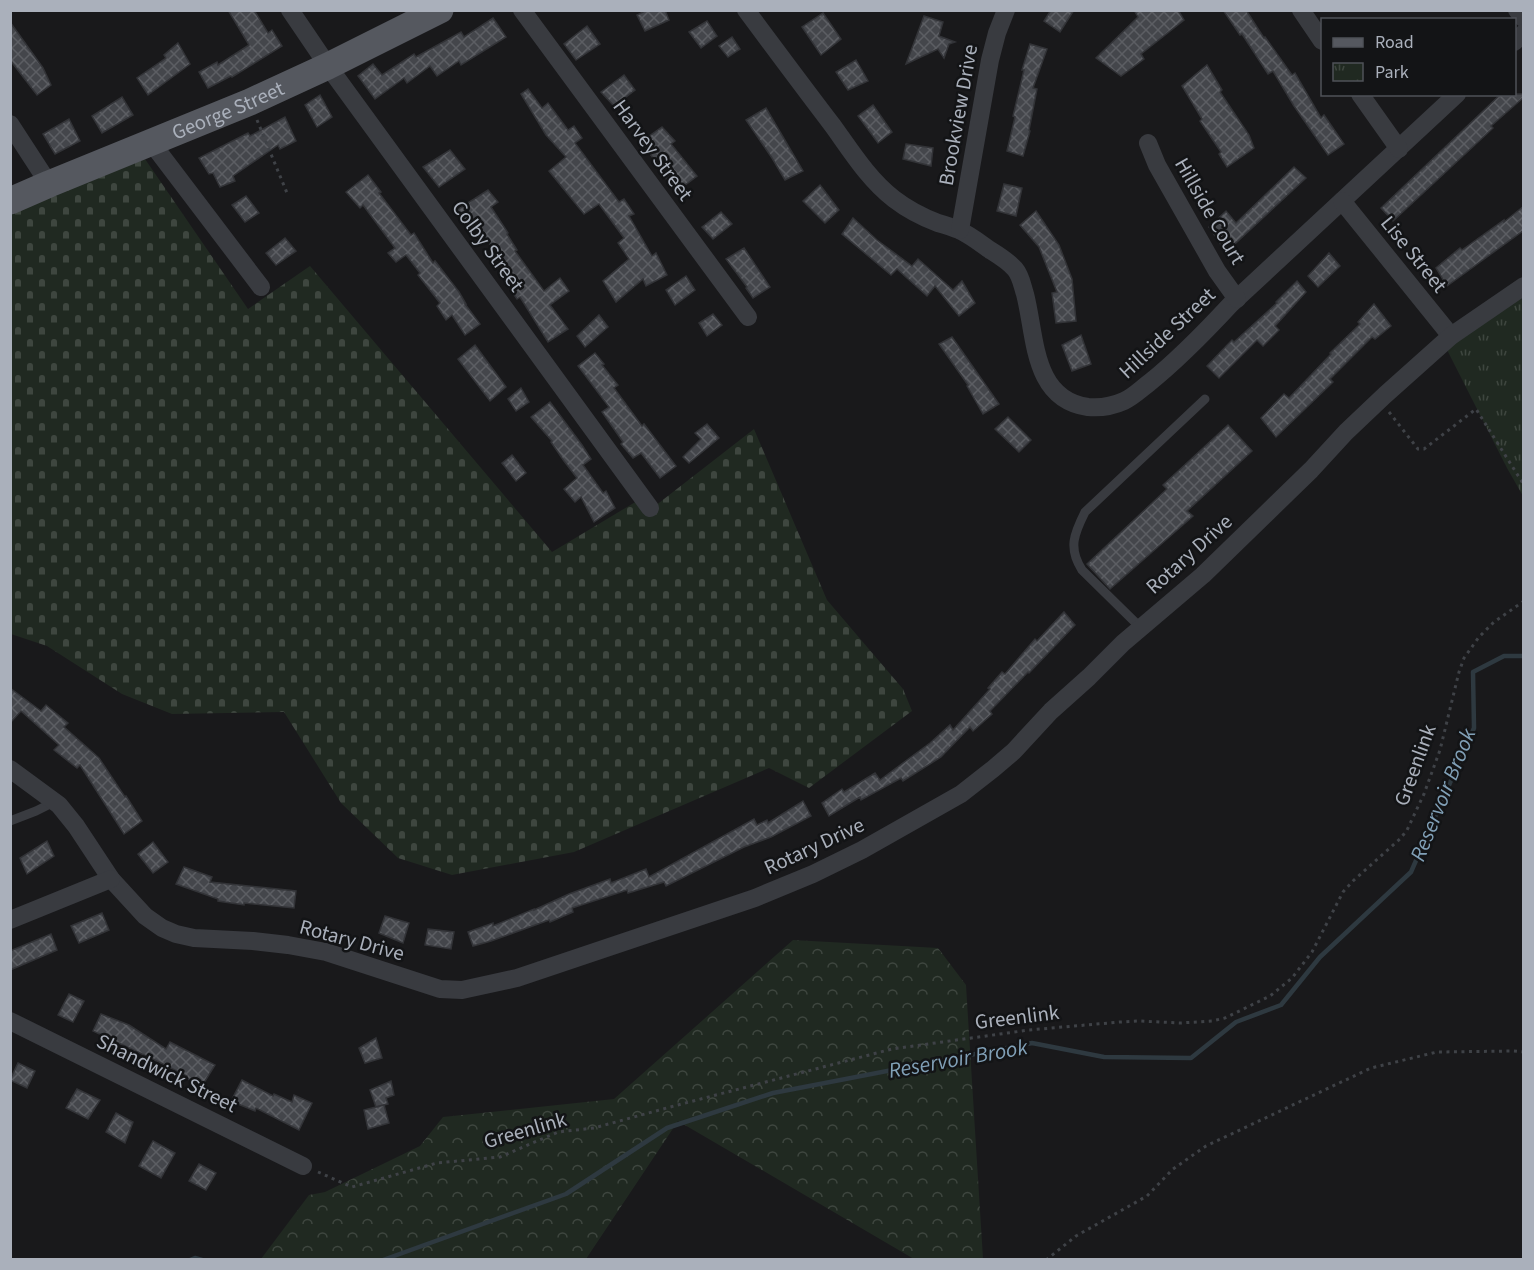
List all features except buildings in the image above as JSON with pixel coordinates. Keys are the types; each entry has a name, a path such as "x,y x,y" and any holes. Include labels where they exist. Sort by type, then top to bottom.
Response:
{"main road":[{"name":"George Street","path":"10,201 250,102 440,10"}],"street":[{"name":"Colby Street","path":"290,10 328,66 650,508"},
{"name":"Harvey Street","path":"522,10 748,317"},
{"name":"Hillside Street","path":"746,10 851,150 884,190 918,214 960,230 1016,269 1027,302 1039,363 1044,375 1058,393 1082,405 1104,407 1130,398 1180,357 1237,299 1455,96"},
{"name":"Brookview Drive","path":"960,230 990,60 1006,10"},
{"path":"1301,10 1321,38"},
{"path":"1517,10 1524,19"},
{"path":"1361,96 1399,149"},
{"path":"10,124 49,184"},
{"path":"151,142 261,287"},
{"name":"Hillside Court","path":"1148,143 1217,271 1237,299"},
{"name":"Lise Street","path":"1342,201 1452,336"},
{"name":"Rotary Drive","path":"10,769 59,805 76,826 111,879 129,900 151,921 176,934 194,938 253,941 314,949 423,984 451,990 471,989 539,971 755,898 813,874 961,794 1014,751 1051,711 1123,643 1203,575 1385,395 1452,336 1524,286"},
{"path":"10,920 111,879"},
{"name":"Shandwick Street","path":"10,1021 303,1166"}],"lane":[{"path":"1141,628 1082,570 1075,559 1073,543 1085,512 1205,399"},
{"path":"10,821 54,802"}],"path":[{"path":"250,102 287,193"},
{"path":"1390,405 1390,414 1418,449 1424,449 1476,408 1524,485"},
{"name":"Greenlink","path":"303,1166 352,1187 436,1163 500,1157 558,1132 594,1128 892,1049 1029,1030 1120,1022 1180,1023 1225,1018 1270,996 1292,978 1312,952 1343,892 1407,830 1424,794 1440,750 1464,658 1479,637 1494,622 1524,601"},
{"path":"1046,1260 1076,1236 1147,1196 1173,1169 1206,1146 1371,1068 1437,1052 1524,1052"}],"green space":[{"path":"145,159 248,309 310,266 552,552 637,501 646,513 754,429 827,600 903,689 912,711 809,788 769,768 574,852 452,875 398,858 341,803 284,712 172,714 122,694 47,646 11,634 10,213"},
{"path":"1523,289 1523,496 1441,338"},
{"path":"793,940 938,948 966,985 983,1259 914,1259 678,1121 586,1259 261,1259 309,1195 325,1192 420,1146 443,1117 614,1099"}],"waterway":[{"name":"Reservoir Brook","path":"383,1260 566,1194 667,1128 773,1093 1032,1043 1104,1057 1191,1058 1236,1022 1281,1005 1320,957 1411,872 1474,728 1473,672 1504,656 1524,656"},
{"name":"Reservoir Brook","path":"190,1260 195,1258 202,1260"}]}
